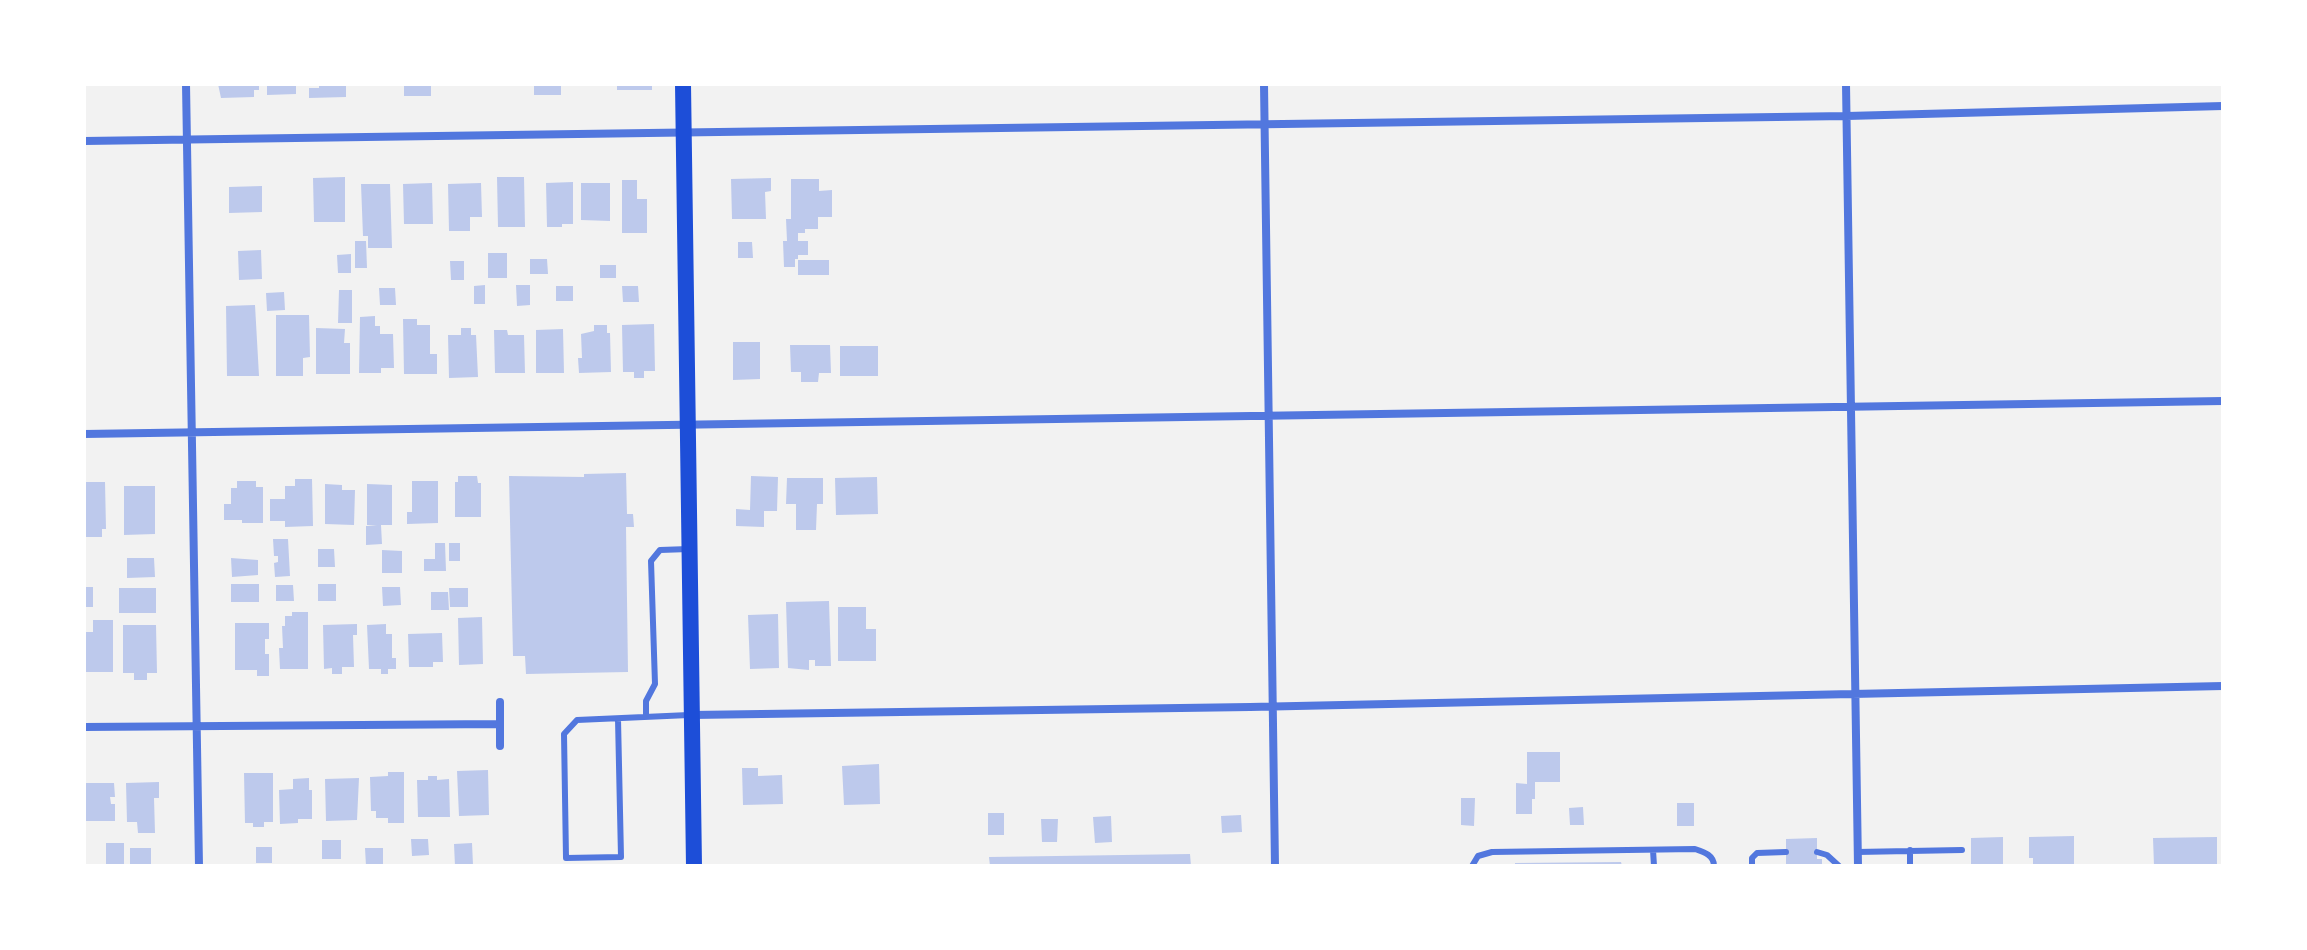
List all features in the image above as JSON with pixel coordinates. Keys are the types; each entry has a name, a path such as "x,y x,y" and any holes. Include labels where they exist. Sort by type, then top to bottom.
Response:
{"main road":[{"path":"683,84 694,866"}],"street":[{"path":"186,84 199,866"},
{"path":"1264,84 1275,866"},
{"path":"1846,84 1858,866"},
{"path":"84,141 1847,116 2223,106"},
{"path":"84,434 688,428 1850,410 2223,401"},
{"path":"692,715 2223,686"},
{"path":"500,702 500,746"},
{"path":"84,727 500,724"}],"lane":[{"path":"646,717 646,701 655,684 651,561 660,550 689,549"},
{"path":"618,719 621,857 566,858 564,734 577,720 692,715"},
{"path":"1472,866 1478,856 1492,852 1695,849 1708,854 1714,866"},
{"path":"1653,850 1654,866"},
{"path":"1910,850 1910,866"},
{"path":"1857,852 1962,850"},
{"path":"1752,862 1757,853 1786,852"},
{"path":"1817,852 1827,855 1839,866"}],"building":[{"path":"218,84 259,84 259,90 254,90 254,97 221,98"},
{"path":"267,84 296,84 296,94 267,95"},
{"path":"319,84 346,84 346,97 309,98 309,88 319,88"},
{"path":"404,84 431,84 431,96 404,96"},
{"path":"534,84 561,84 561,95 534,95"},
{"path":"617,84 652,84 652,90 617,90"},
{"path":"345,177 345,222 314,222 313,178"},
{"path":"497,177 524,177 525,227 498,227"},
{"path":"771,178 771,191 765,192 766,219 732,219 731,179"},
{"path":"791,179 819,179 819,191 832,190 832,217 818,217 818,229 805,229 805,233 798,233 798,241 808,241 808,255 798,255 795,267 784,267 786,219 791,219"},
{"path":"622,180 637,180 637,199 647,199 647,233 622,233"},
{"path":"573,182 573,224 547,227 546,183"},
{"path":"432,183 433,224 404,224 403,184"},
{"path":"481,183 482,217 470,217 470,231 449,231 448,184"},
{"path":"581,183 610,183 610,221 581,220"},
{"path":"361,184 390,184 392,248 368,248 368,236 363,236"},
{"path":"262,186 262,212 229,213 229,187"},
{"path":"355,241 366,241 367,268 355,268"},
{"path":"738,242 752,242 753,258 738,258"},
{"path":"261,250 262,279 239,280 238,251"},
{"path":"488,253 507,253 507,278 488,278"},
{"path":"351,254 351,273 338,273 337,255"},
{"path":"530,259 547,259 548,274 530,274"},
{"path":"798,260 829,260 829,275 798,275"},
{"path":"450,261 464,261 464,280 451,280"},
{"path":"600,265 616,265 616,278 600,278"},
{"path":"485,285 485,304 474,304 474,286"},
{"path":"516,285 530,285 530,305 517,306"},
{"path":"556,286 573,286 573,301 556,301"},
{"path":"622,286 638,286 639,302 623,302"},
{"path":"379,288 395,288 396,305 380,305"},
{"path":"339,290 352,290 352,323 338,323"},
{"path":"284,292 285,310 267,311 266,293"},
{"path":"255,305 259,376 227,376 226,306"},
{"path":"276,315 309,315 310,357 303,358 303,376 276,376"},
{"path":"375,316 375,326 380,326 380,334 393,334 394,368 381,368 381,373 359,373 360,317"},
{"path":"403,319 417,319 417,325 430,325 430,354 437,354 437,374 404,374"},
{"path":"654,324 655,371 644,371 644,378 634,378 634,372 623,372 622,325"},
{"path":"594,325 607,325 607,333 610,333 611,372 579,373 581,334 594,331"},
{"path":"316,328 345,329 344,343 350,343 350,374 316,374"},
{"path":"461,328 471,328 471,335 476,335 478,377 449,378 448,335 461,335"},
{"path":"563,329 564,373 536,373 536,330"},
{"path":"494,330 507,330 508,335 524,335 525,373 495,373"},
{"path":"733,342 760,342 760,379 733,380"},
{"path":"790,345 830,345 831,373 819,373 818,382 801,382 801,372 791,372"},
{"path":"840,346 878,346 878,376 840,376"},
{"path":"626,473 627,514 633,514 634,527 626,527 628,672 526,674 525,656 513,656 509,476 584,477 584,474"},
{"path":"458,476 477,476 478,483 481,483 481,517 455,517 455,482 458,482"},
{"path":"751,476 778,477 777,511 764,511 764,527 736,526 736,509 750,510"},
{"path":"877,477 878,514 836,515 835,478"},
{"path":"787,478 823,478 823,504 817,504 816,530 796,530 796,504 786,504"},
{"path":"295,479 312,479 313,526 285,527 285,521 270,521 270,499 285,499 285,486 295,486"},
{"path":"237,481 256,481 256,487 263,487 263,523 224,520 224,504 231,504 231,488 237,488"},
{"path":"412,481 438,481 438,523 407,524 407,512 412,512"},
{"path":"84,482 105,482 106,529 102,529 102,537 85,537"},
{"path":"325,484 342,485 342,490 355,490 354,525 325,524"},
{"path":"367,484 392,485 392,525 381,525 382,544 366,545 366,526 377,526 367,525"},
{"path":"124,486 155,486 155,534 124,535"},
{"path":"273,539 288,539 290,576 275,577 274,563 278,562 278,556 274,556"},
{"path":"435,543 445,543 446,571 424,571 424,559 435,559"},
{"path":"449,543 460,543 460,561 449,561"},
{"path":"318,549 334,549 335,567 318,567"},
{"path":"382,550 402,551 402,573 382,573"},
{"path":"127,558 154,558 155,577 127,578"},
{"path":"231,558 258,560 258,575 232,577"},
{"path":"231,584 259,584 259,602 231,602"},
{"path":"318,584 336,584 336,601 318,601"},
{"path":"276,585 293,585 294,601 276,601"},
{"path":"84,587 93,587 93,607 84,607"},
{"path":"382,587 400,587 401,605 383,606"},
{"path":"119,588 156,588 156,613 119,613"},
{"path":"449,588 468,588 468,607 450,607"},
{"path":"431,592 448,592 449,610 431,610"},
{"path":"829,601 831,666 815,666 815,660 809,660 809,670 788,668 786,602"},
{"path":"838,607 866,607 866,629 876,629 876,661 838,661"},
{"path":"292,612 308,612 308,669 280,669 282,626 285,626 285,616 292,616"},
{"path":"778,614 779,668 750,669 748,615"},
{"path":"482,617 483,664 459,665 458,618"},
{"path":"93,620 113,620 113,672 86,672 86,632 93,632"},
{"path":"235,623 269,623 265,654 269,654 269,676 257,676 257,670 235,670"},
{"path":"357,624 357,635 353,635 354,667 342,667 342,674 332,674 332,668 324,669 323,625"},
{"path":"386,624 386,634 392,634 392,658 396,658 396,669 388,669 388,674 381,674 381,669 369,669 367,625"},
{"path":"123,625 156,625 157,673 147,673 147,680 134,680 134,673 123,673"},
{"path":"442,633 443,662 433,662 433,667 409,667 408,634"},
{"path":"1527,752 1560,752 1560,782 1535,782 1532,814 1516,814 1516,783 1527,784"},
{"path":"879,764 880,804 844,805 842,766"},
{"path":"742,768 758,768 758,776 782,775 783,804 743,805"},
{"path":"488,770 489,815 459,816 457,771"},
{"path":"388,772 404,772 404,823 388,823 388,818 376,818 376,811 371,811 370,777 388,776"},
{"path":"244,773 273,773 273,822 264,822 264,827 245,823"},
{"path":"428,776 437,776 437,780 449,779 450,817 418,817 417,780 428,780"},
{"path":"309,778 312,819 280,824 279,790 293,789 293,779"},
{"path":"359,778 357,820 326,821 325,779"},
{"path":"159,782 159,798 154,798 155,833 138,833 137,822 127,822 126,783"},
{"path":"84,783 114,783 115,797 110,797 111,804 115,804 115,821 84,821"},
{"path":"1461,798 1475,798 1474,826 1461,825"},
{"path":"1677,803 1694,803 1694,826 1677,826"},
{"path":"1583,807 1584,825 1570,825 1569,808"},
{"path":"988,813 1004,813 1004,835 988,835"},
{"path":"1241,815 1242,832 1222,833 1221,816"},
{"path":"1111,816 1112,842 1095,843 1093,817"},
{"path":"1041,819 1058,819 1057,842 1042,842"},
{"path":"2074,836 2074,866 2033,866 2033,858 2029,858 2029,837"},
{"path":"2003,837 2003,866 1971,866 1971,838"},
{"path":"2217,837 2217,866 2154,866 2153,838"},
{"path":"1817,838 1817,859 1822,859 1822,866 1786,866 1786,839"},
{"path":"411,839 428,839 429,855 412,856"},
{"path":"322,840 341,840 341,859 322,859"},
{"path":"106,843 124,843 124,866 106,866"},
{"path":"472,843 473,865 455,866 454,844"},
{"path":"256,847 272,847 272,863 256,863"},
{"path":"130,848 151,848 151,866 130,866"},
{"path":"365,848 383,848 383,866 366,866"},
{"path":"1190,854 1191,866 990,866 989,857"},
{"path":"1621,862 1622,866 1515,866 1515,863"}]}
